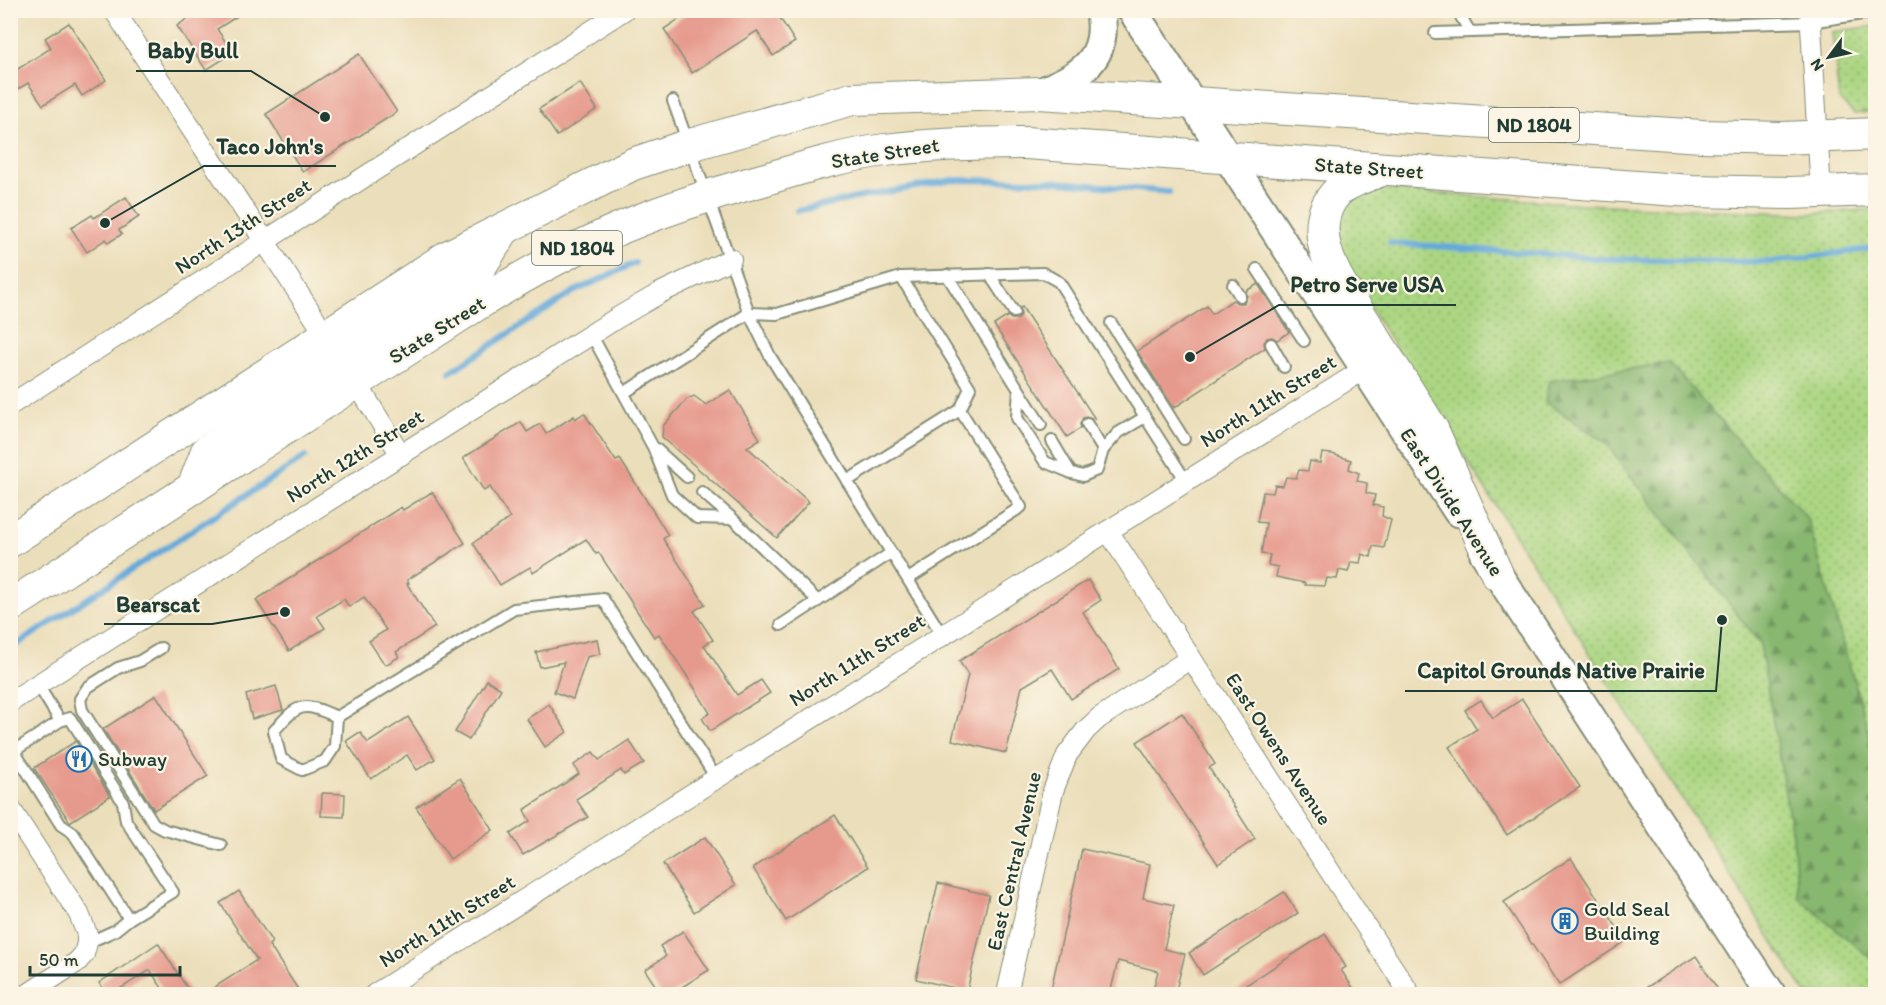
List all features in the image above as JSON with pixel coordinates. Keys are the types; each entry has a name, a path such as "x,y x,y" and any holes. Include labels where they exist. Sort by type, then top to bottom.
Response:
{"main road":[{"name":"ND 1804","path":"10,541 447,257 633,164 690,145 852,99 1039,93 1702,136 1818,138 1875,134"},
{"name":"State Street","path":"10,606 479,303 576,249 639,221 707,197 818,164 883,150 945,143 1026,143 1755,194 1875,190"},
{"path":"1382,169 1340,190 1329,202 1322,235 1328,261 1432,429 1497,574"},
{"path":"356,382 351,369 352,357 359,349 478,270 504,228"},
{"path":"193,488 207,451 330,369 335,360 335,353 327,337"}],"street":[{"path":"114,10 327,337"},
{"name":"North 13th Street","path":"10,405 624,10"},
{"path":"1039,93 1080,73 1094,58 1099,51 1103,33 1100,10"},
{"name":"East Divide Avenue","path":"1132,10 1771,994"},
{"path":"1810,16 1821,193"},
{"name":"North 12th Street","path":"10,702 591,334 660,293 731,259"},
{"name":"North 11th Street","path":"375,994 1366,368"},
{"path":"356,382 401,455"},
{"name":"East Owens Avenue","path":"1108,531 1410,994"},
{"name":"East Central Avenue","path":"1007,994 1053,791 1067,755 1099,717 1191,658"},
{"path":"10,808 79,914 87,934 84,954 77,962 28,994"}],"lane":[{"path":"1457,10 1470,32"},
{"path":"1435,33 1875,12"},
{"path":"674,101 749,313 770,356 942,635"},
{"path":"1257,269 1304,341"},
{"path":"624,393 749,313 777,314 810,302 901,277 1043,273 1059,282 1186,481"},
{"path":"989,274 1014,312"},
{"path":"947,275 1041,425"},
{"path":"847,481 960,410 970,388 901,277"},
{"path":"1233,285 1240,296"},
{"path":"1111,323 1184,439"},
{"path":"591,334 653,447 672,495 697,518 733,519"},
{"path":"1271,344 1284,367"},
{"path":"1019,390 1017,418 1046,462 1083,476 1097,470 1103,450 1118,433 1145,417"},
{"path":"908,579 1021,507 960,410"},
{"path":"1087,424 1103,450"},
{"path":"1052,441 1072,473"},
{"path":"653,447 687,477"},
{"path":"702,492 818,601"},
{"path":"781,625 891,553"},
{"path":"338,717 514,609 603,599 716,778"},
{"path":"161,648 140,662 118,668 88,687 80,699 82,710 154,824 165,830 221,845"},
{"path":"38,685 60,721"},
{"path":"314,706 338,717 335,746 325,761 302,770 281,759 274,731 292,710 314,706"},
{"path":"87,943 114,931 173,892 126,821 123,802 70,718 60,721 14,751 61,825 73,833 129,919"}],"green space":[{"path":"1875,26 1875,111 1854,114 1839,99 1832,32"},
{"path":"1363,188 1582,204 1808,214 1875,209 1875,994 1806,994 1331,246 1334,203"},
{"path":"1669,363 1807,518 1869,733 1876,795 1875,962 1798,897 1794,846 1760,644 1604,441 1545,402 1549,381"}],"building":[{"path":"200,10 247,10 217,29 233,53 206,70 177,26"},
{"path":"693,10 775,10 795,42 773,56 757,31 692,73 664,29"},
{"path":"69,23 106,80 82,96 75,85 43,105 28,83 10,94 10,74 51,48 45,38"},
{"path":"359,54 397,112 303,172 266,114"},
{"path":"580,83 597,109 557,136 539,109"},
{"path":"126,197 139,217 119,230 122,234 108,243 106,239 87,252 71,228 92,215 94,218"},
{"path":"1258,284 1289,332 1277,340 1272,337 1267,338 1264,343 1265,348 1174,408 1137,351 1207,306 1212,314 1233,300 1237,303 1244,303 1247,296 1246,291"},
{"path":"1022,307 1095,419 1083,418 1081,428 1067,437 994,325 1008,316 1011,319 1018,319"},
{"path":"730,390 760,439 747,447 809,502 777,538 662,437 663,426 687,399 694,396 706,405"},
{"path":"584,413 616,461 620,459 668,535 663,539 705,604 694,611 713,640 704,645 737,695 761,680 770,693 710,731 702,718 710,713 689,679 659,634 654,637 599,553 596,554 586,539 533,573 530,567 500,585 473,543 510,518 490,487 484,491 463,458 521,422 527,432 540,424 546,434 574,416 575,419"},
{"path":"1322,453 1351,460 1349,469 1359,473 1357,481 1367,483 1366,493 1375,495 1373,505 1383,507 1382,516 1391,520 1384,548 1373,546 1371,557 1362,554 1360,563 1351,562 1348,572 1339,570 1337,579 1327,578 1325,586 1305,585 1305,583 1276,577 1278,567 1268,565 1270,555 1261,554 1266,523 1257,522 1263,492 1273,493 1275,485 1283,486 1286,477 1296,478 1299,470 1308,471 1310,461 1320,463"},
{"path":"432,492 465,543 407,580 409,583 407,584 435,627 396,652 399,657 385,665 369,641 386,630 364,597 349,607 344,599 317,616 325,628 289,651 256,600 401,507 403,510"},
{"path":"1088,580 1101,600 1083,612 1119,669 1071,699 1052,669 1022,687 1006,753 952,740 968,675 959,661"},
{"path":"597,639 600,654 587,657 573,699 554,692 564,662 540,667 536,652"},
{"path":"487,680 501,689 469,740 455,732"},
{"path":"276,686 283,710 252,719 246,695"},
{"path":"156,695 208,776 154,810 103,729"},
{"path":"1522,699 1580,787 1507,835 1449,747 1477,729 1465,710 1481,700 1493,718"},
{"path":"549,704 567,732 545,747 527,719"},
{"path":"1182,713 1215,764 1209,768 1255,839 1218,864 1137,742"},
{"path":"408,717 435,759 417,770 407,755 371,779 346,741 360,732 368,743"},
{"path":"629,740 644,763 624,775 621,770 576,799 588,817 523,855 510,834 530,821 524,810 579,774 574,765 593,752 599,760"},
{"path":"76,741 110,796 70,822 34,768"},
{"path":"460,778 493,830 450,859 416,807"},
{"path":"322,793 345,794 344,817 321,816"},
{"path":"835,815 868,867 786,921 753,868"},
{"path":"705,837 736,885 694,912 663,864"},
{"path":"1082,849 1150,864 1143,898 1174,905 1164,949 1185,954 1175,994 1152,994 1158,971 1118,961 1110,994 1050,994"},
{"name":"Gold Seal Building","path":"1571,858 1626,941 1559,985 1504,902"},
{"path":"938,883 989,895 967,991 916,979"},
{"path":"239,891 272,942 269,945 301,994 204,994 257,960 220,903"},
{"path":"1284,892 1298,913 1203,975 1189,953"},
{"path":"683,931 709,970 671,994 661,994 645,970 666,956 660,946"},
{"path":"1325,934 1346,967 1341,970 1357,994 1232,994"},
{"path":"158,943 191,994 166,994 150,970 112,994 107,994 99,983"},
{"path":"1696,956 1721,994 1636,994"}],"waterway":[{"path":"797,211 953,180 1047,181 1169,192"},
{"path":"1390,243 1609,259 1771,262 1876,248"},
{"path":"450,372 573,292 635,263"},
{"path":"10,649 305,457"}],"place":[{"name":"Baby Bull","path":"325,117"},
{"name":"Taco John's","path":"105,223"},
{"name":"Petro Serve USA","path":"1190,357"},
{"name":"Bearscat","path":"285,612"},
{"name":"Capitol Grounds Native Prairie","path":"1722,620"},
{"name":"Subway","path":"79,759"},
{"name":"Gold Seal Building","path":"1565,921"}]}
